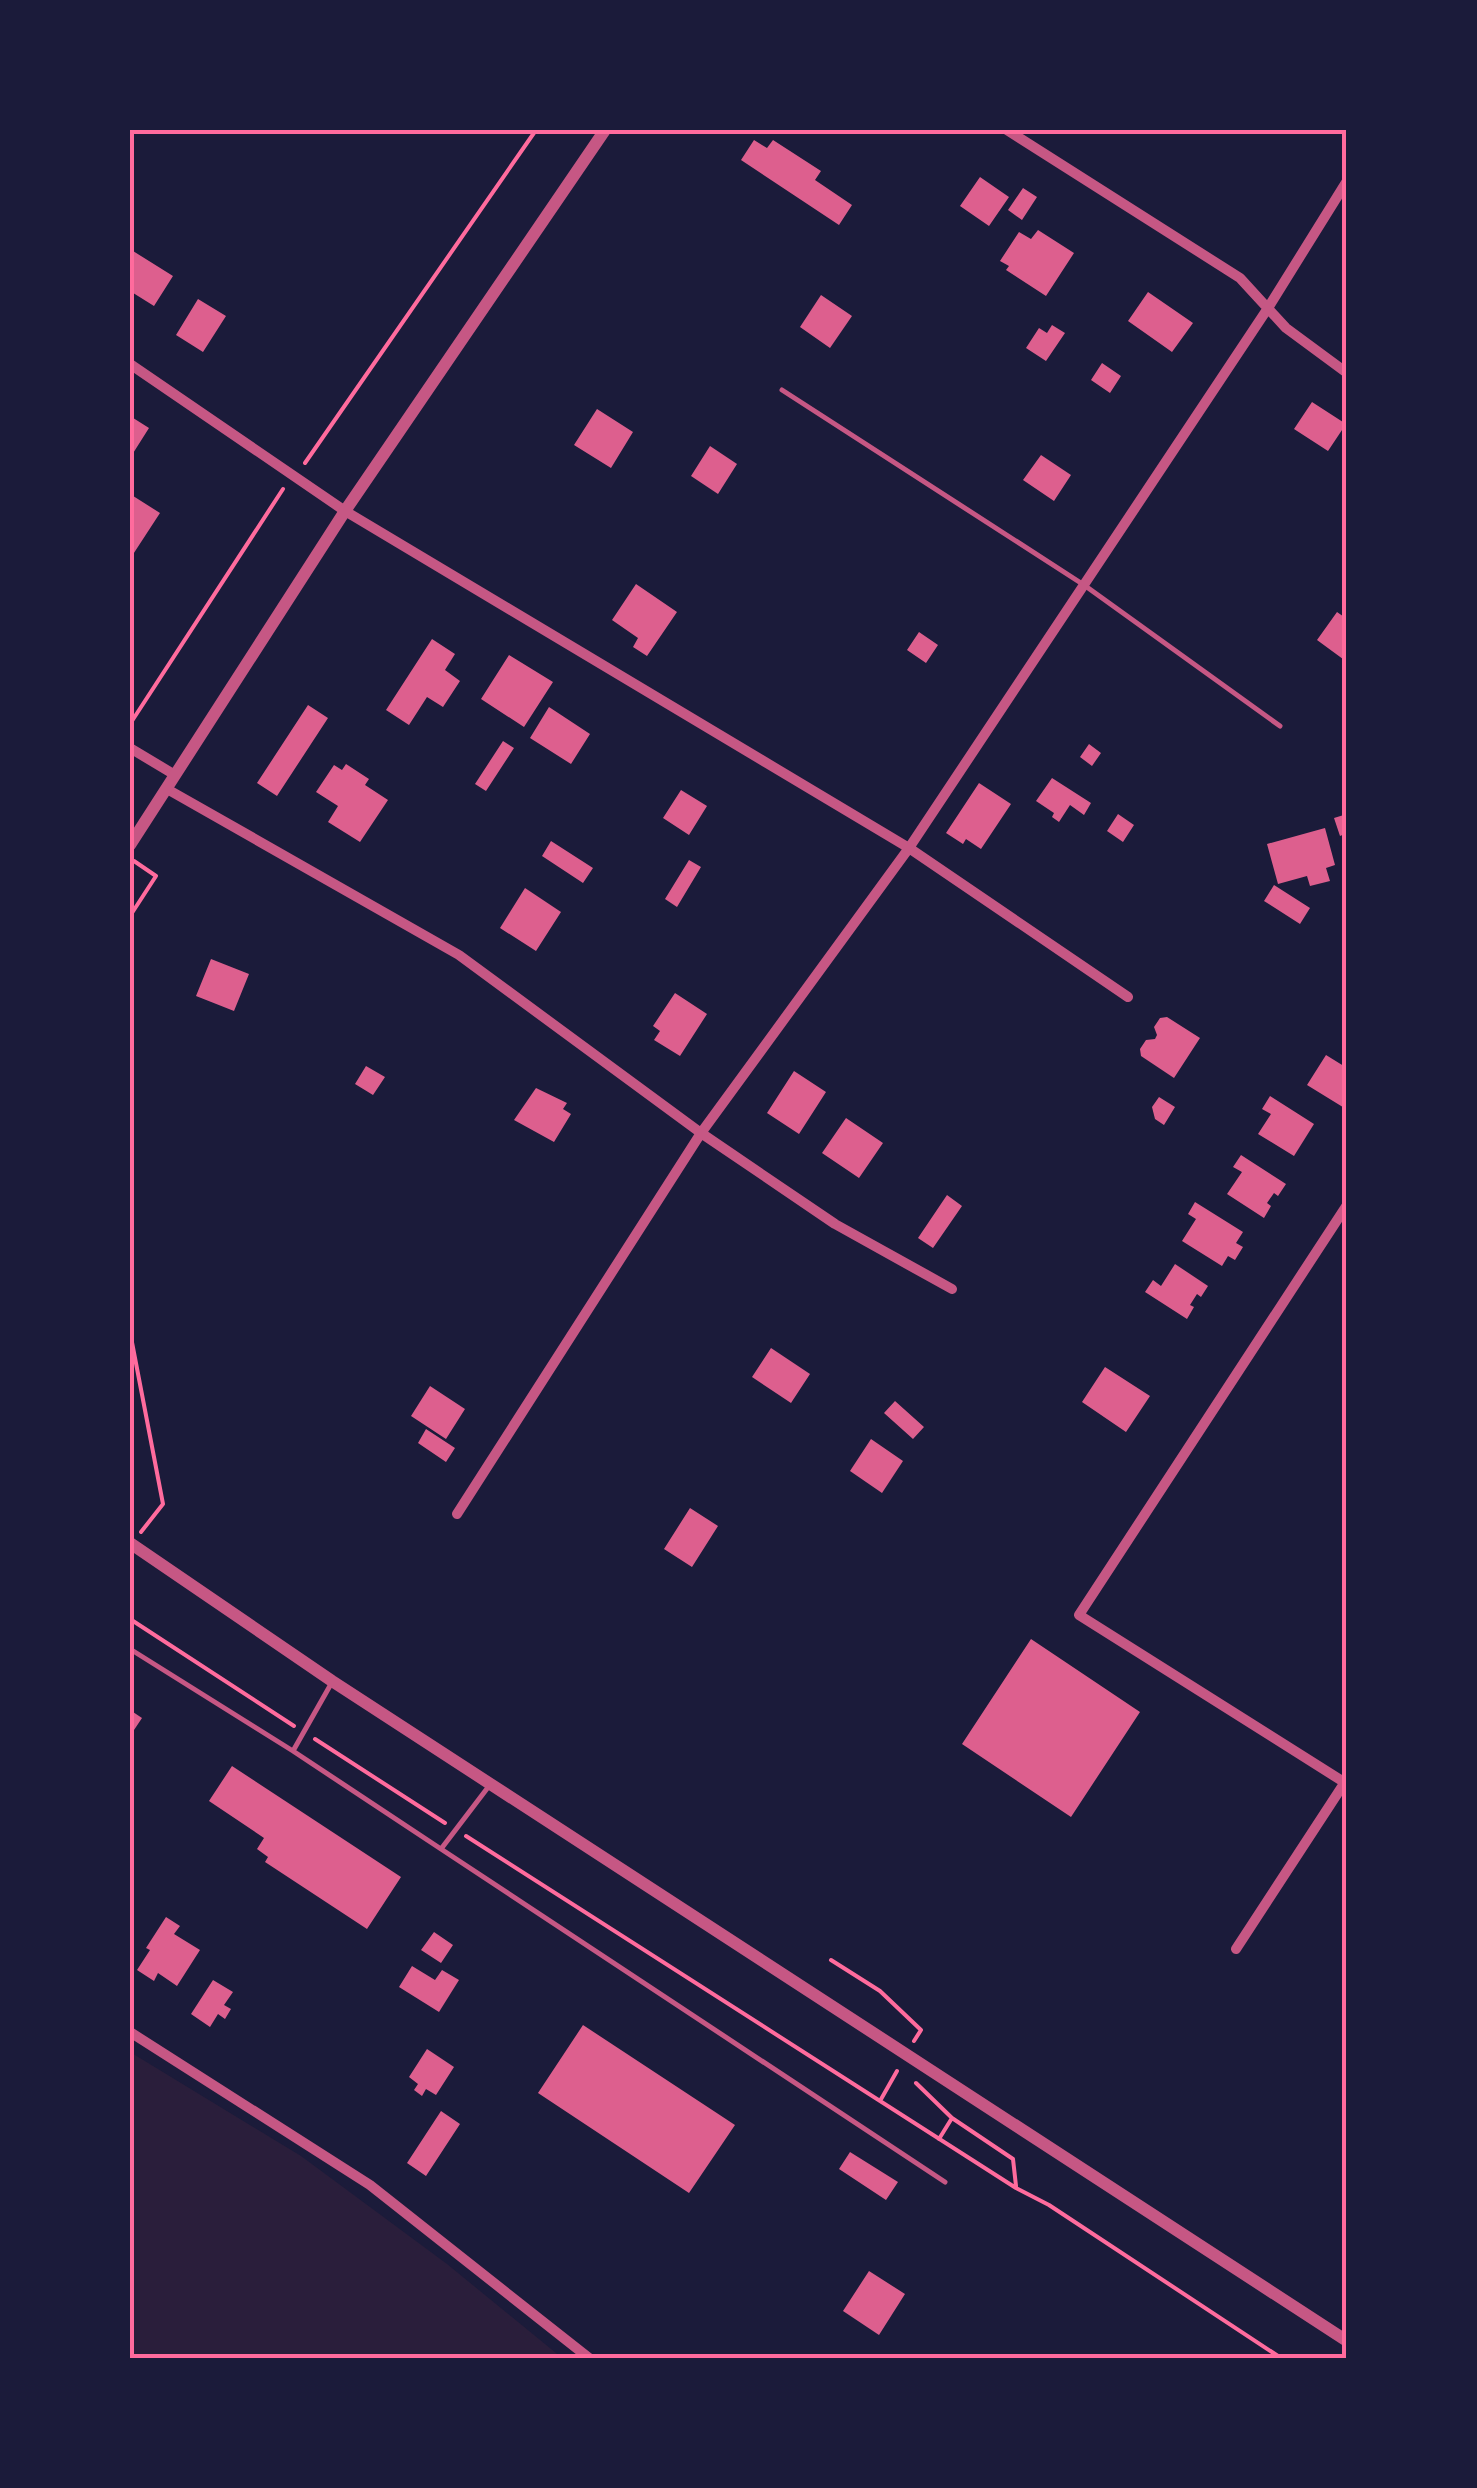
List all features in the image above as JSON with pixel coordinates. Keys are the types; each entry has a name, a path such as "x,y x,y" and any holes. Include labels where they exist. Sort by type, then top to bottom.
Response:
{"street":[{"path":"130,845 345,511 605,130"},
{"path":"1008,130 1240,278 1311,349 1347,373"},
{"path":"457,1514 701,1134 909,848 1268,308 1347,181"},
{"path":"130,364 345,511 909,848 1128,997"},
{"path":"130,748 175,775"},
{"path":"167,789 459,955 701,1134 835,1224 952,1289"},
{"path":"1236,1948 1346,1782 1079,1616 1347,1205"},
{"path":"131,1544 332,1681 1347,2341"},
{"path":"130,2032 370,2185 590,2358"}],"lane":[{"path":"782,390 1084,585 1280,726"},
{"path":"130,1649 293,1750 945,2182"},
{"path":"293,1750 332,1681"},
{"path":"441,1849 491,1783"}],"path":[{"path":"130,724 293,474 304,464 536,130"},
{"path":"130,858 156,876 130,916"},
{"path":"130,1332 162,1504 131,1544"},
{"path":"130,1620 1281,2358"},
{"path":"912,2080 952,2118 1013,2158 1016,2188"},
{"path":"939,2139 952,2118"}],"shaded area":[{"path":"130,2052 301,2156 447,2264 562,2358 130,2358"}],"building":[{"path":"754,140 767,148 773,140 821,171 815,180 852,205 839,225 741,160"},
{"path":"980,177 1009,197 989,226 960,206"},
{"path":"1023,188 1037,197 1022,220 1008,210"},
{"path":"1038,230 1074,253 1046,296 1006,270 1009,266 1000,261 1019,232 1031,239"},
{"path":"133,251 173,276 154,306 130,291"},
{"path":"1148,292 1193,323 1172,352 1128,321"},
{"path":"821,295 852,316 830,348 800,327"},
{"path":"198,299 226,316 203,352 176,335"},
{"path":"1052,325 1065,333 1046,361 1026,348 1039,328 1047,333"},
{"path":"1102,363 1121,376 1110,393 1091,380"},
{"path":"1312,402 1346,424 1328,451 1294,429"},
{"path":"597,409 633,432 611,468 574,445"},
{"path":"130,416 149,428 130,458"},
{"path":"710,446 737,464 718,494 691,476"},
{"path":"1041,455 1071,475 1054,501 1023,480"},
{"path":"130,494 160,513 130,559"},
{"path":"636,584 677,612 647,656 633,647 638,638 612,620"},
{"path":"1337,612 1347,619 1347,662 1317,640"},
{"path":"919,632 938,645 926,663 907,650"},
{"path":"432,639 455,654 445,670 460,681 443,707 427,697 409,725 386,710"},
{"path":"509,655 553,682 524,727 481,699"},
{"path":"308,705 328,718 277,796 257,783"},
{"path":"549,707 590,734 571,764 530,738"},
{"path":"503,741 514,748 486,791 475,784"},
{"path":"1089,744 1101,753 1092,766 1080,757"},
{"path":"346,764 369,779 365,785 388,800 360,842 328,822 338,806 316,792 334,765 342,770"},
{"path":"1052,778 1091,803 1084,815 1070,805 1059,822 1052,817 1054,813 1036,801"},
{"path":"979,783 1011,804 981,849 946,833"},
{"path":"681,790 707,806 689,835 663,818"},
{"path":"1118,814 1134,825 1123,842 1107,831"},
{"path":"1347,814 1347,833 1340,836 1334,818"},
{"path":"1325,828 1335,865 1326,868 1330,881 1310,886 1307,876 1278,884 1267,844"},
{"path":"551,841 593,868 583,883 542,856"},
{"path":"689,860 701,867 677,907 665,899"},
{"path":"1274,885 1310,908 1300,924 1264,901"},
{"path":"525,888 561,912 536,951 500,928"},
{"path":"211,959 249,974 234,1011 196,996"},
{"path":"675,993 707,1014 680,1056 654,1040 660,1031 653,1026"},
{"path":"1167,1017 1200,1038 1174,1078 1141,1056 1140,1049 1146,1040 1155,1039 1154,1027 1160,1018"},
{"path":"1326,1055 1347,1068 1346,1109 1307,1085"},
{"path":"366,1066 385,1077 373,1095 355,1084"},
{"path":"794,1071 826,1092 799,1134 767,1113"},
{"path":"536,1088 567,1103 563,1109 571,1114 554,1142 514,1120"},
{"path":"1270,1096 1314,1124 1294,1156 1258,1134 1271,1114 1262,1109"},
{"path":"1159,1097 1175,1107 1164,1125 1155,1119 1152,1107"},
{"path":"846,1118 883,1143 859,1178 822,1153"},
{"path":"1241,1155 1286,1184 1267,1203 1271,1206 1264,1218 1227,1194 1242,1172 1233,1167"},
{"path":"947,1195 962,1206 933,1248 918,1238"},
{"path":"1195,1202 1243,1232 1236,1243 1243,1247 1235,1260 1228,1256 1222,1266 1182,1241 1196,1219 1188,1214"},
{"path":"1175,1264 1208,1286 1190,1305 1194,1307 1187,1319 1145,1292 1153,1280 1161,1286"},
{"path":"771,1348 810,1374 791,1403 752,1377"},
{"path":"1105,1367 1150,1396 1126,1432 1082,1402"},
{"path":"430,1386 465,1409 446,1439 411,1416"},
{"path":"895,1401 924,1427 913,1439 884,1413"},
{"path":"426,1429 455,1448 446,1462 418,1443"},
{"path":"871,1439 903,1461 882,1493 850,1471"},
{"path":"690,1508 718,1526 692,1567 664,1549"},
{"path":"1031,1639 1140,1712 1071,1817 962,1744"},
{"path":"130,1710 142,1718 130,1736"},
{"path":"232,1766 401,1877 367,1929 265,1862 268,1857 257,1849 264,1838 209,1801"},
{"path":"166,1917 180,1926 174,1934 200,1950 177,1986 158,1973 154,1981 137,1970"},
{"path":"434,1932 453,1945 441,1963 421,1950"},
{"path":"412,1966 435,1980 442,1970 459,1980 439,2012 399,1987"},
{"path":"213,1980 233,1992 224,2005 231,2009 225,2019 218,2014 210,2027 191,2014"},
{"path":"583,2025 735,2125 689,2193 538,2093"},
{"path":"427,2049 454,2067 436,2095 426,2089 422,2096 414,2090 418,2084 409,2077"},
{"path":"441,2111 460,2124 426,2176 407,2163"},
{"path":"850,2152 898,2182 886,2200 839,2169"},
{"path":"869,2271 905,2294 879,2335 843,2311"}]}
